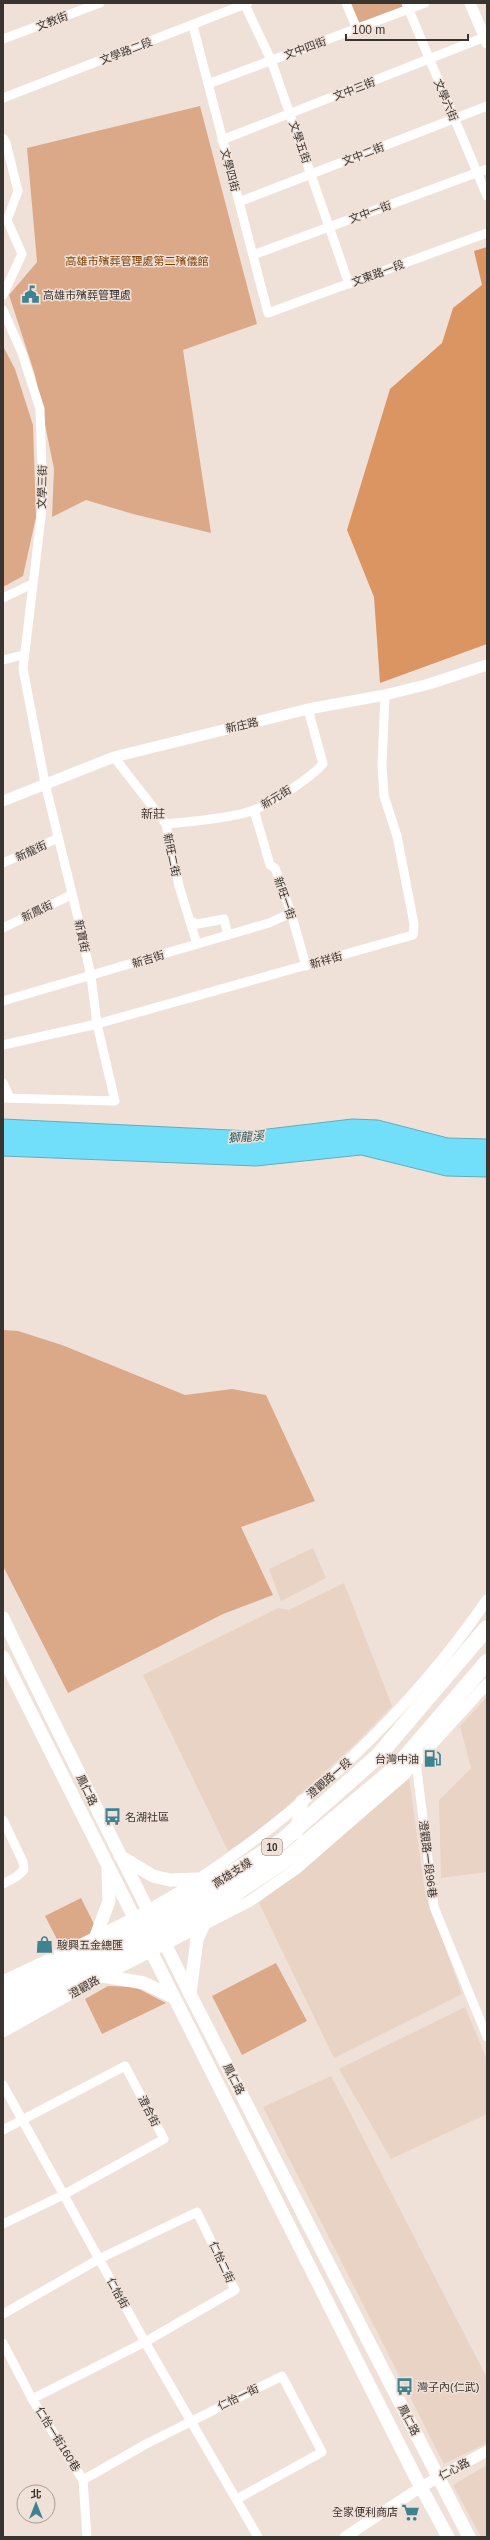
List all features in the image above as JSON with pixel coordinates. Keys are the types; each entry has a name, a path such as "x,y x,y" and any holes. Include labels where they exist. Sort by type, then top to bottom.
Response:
{"highway":[{"name":"高雄支線","path":"3,1995 120,1939 206,1890 282,1841 378,1756 487,1628"},
{"name":"高雄支線","path":"3,2018 176,1929 216,1906 288,1858 398,1766 487,1662"}],"main road":[{"name":"鳳仁路","path":"3,1618 120,1856 149,1909 190,1994 470,2537"},
{"name":"鳳仁路","path":"3,1659 421,2487 448,2537"},
{"path":"3,2005 147,1943 157,1925 242,1877 294,1841 302,1801"},
{"path":"120,1856 153,1876 170,1880 198,1879"},
{"path":"96,1936 109,1901 106,1861"},
{"path":"190,1994 197,1939 205,1922"},
{"path":"103,1976 144,1983 173,1997"}],"street":[{"name":"文教街","path":"3,39 100,3"},
{"name":"文學路二段","path":"3,98 193,26 246,3"},
{"name":"文學五街","path":"246,3 271,60 349,284"},
{"path":"346,3 357,29"},
{"name":"文中四街","path":"208,84 357,29 407,6 425,3"},
{"path":"470,3 486,40"},
{"name":"文學六街","path":"407,6 487,196"},
{"name":"文學四街","path":"193,26 268,314"},
{"name":"文中三街","path":"222,140 429,59 486,40"},
{"name":"文中二街","path":"239,202 455,120 487,106"},
{"path":"3,138 6,143 18,191 7,220 22,254 3,295"},
{"name":"文中一街","path":"253,255 487,169"},
{"name":"文東路一段","path":"268,314 487,233"},
{"name":"文學三街","path":"3,310 7,331 22,353 40,409 43,500 23,655 23,669"},
{"path":"3,598 32,584"},
{"path":"3,660 23,655"},
{"name":"新庄路","path":"3,801 45,783 114,757 308,710 385,695 429,684 487,665"},
{"name":"新寶街","path":"6,1098 115,1101 97,1024 91,976 45,783 23,669"},
{"name":"新祥街","path":"3,1045 97,1024 413,935 414,924 397,836 384,796 382,765 385,695"},
{"name":"新元街","path":"166,824 193,822 254,810 313,775 323,764 308,710"},
{"name":"新旺二街","path":"114,757 166,824 179,886 197,944"},
{"name":"新旺一街","path":"254,810 270,866 275,868 292,913 306,966"},
{"name":"新龍街","path":"3,863 58,838"},
{"name":"新鳳街","path":"3,928 71,895"},
{"name":"新吉街","path":"3,1001 283,919 292,913"},
{"path":"190,921 198,924 224,919 228,935"},
{"path":"3,1083 6,1098"},
{"name":"澄觀路一段","path":"134,1917 198,1879 273,1826 366,1746 466,1629 487,1600"},
{"path":"3,1659 19,1652"},
{"path":"165,1944 205,1922 250,1901 296,1869 404,1775 487,1684"},
{"name":"澄觀路一段96巷","path":"416,1762 434,1907 487,2037"},
{"path":"3,1820 23,1862 24,1870 16,1877 3,1884"},
{"path":"3,1981 134,1917"},
{"name":"澄觀路","path":"3,2032 103,1976 147,1943 165,1944"},
{"name":"澄合街","path":"3,2130 125,2066 164,2139 63,2195 3,2224"},
{"name":"仁怡街","path":"3,2085 145,2342 258,2537"},
{"name":"仁怡二街","path":"3,2314 99,2260 198,2212 235,2290 145,2342 32,2399"},
{"path":"3,2344 32,2399"},
{"name":"仁怡一街","path":"84,2480 190,2421 282,2376 322,2452 236,2500"},
{"name":"仁怡一街160巷","path":"32,2399 84,2480"},
{"name":"仁心路","path":"345,2537 421,2487 487,2451"},
{"path":"84,2480 87,2537"}],"shaded area":[{"path":"487,247 487,644 380,683 374,597 347,530 390,389 442,343 453,308 482,285 474,251"},
{"path":"313,1548 326,1578 281,1601 269,1569"},
{"path":"344,1583 392,1706 352,1747 262,1829 228,1851 143,1675 278,1608 289,1610"},
{"path":"487,1697 487,1872 441,1878 439,1800 471,1768 460,1726"},
{"path":"409,1779 425,1892 462,1994 334,2058 259,1903"},
{"path":"465,2007 487,2060 487,2114 391,2159 339,2069"},
{"path":"331,2076 487,2378 487,2443 444,2464 263,2107"},
{"path":"487,2465 487,2537 481,2537 453,2485"}],"green space":[{"path":"348,3 404,3 407,8 358,27"},
{"name":"高雄市殯葬管理處第二殯儀館","path":"200,106 257,324 183,350 211,533 133,514 86,500 52,517 54,469 35,375 9,295 37,262 27,148"},
{"path":"3,346 15,369 33,425 36,517 23,576 3,587"},
{"path":"3,1330 18,1331 62,1345 185,1395 232,1389 266,1395 315,1501 241,1527 273,1595 223,1614 68,1693 3,1566"},
{"path":"81,1898 95,1926 94,1933 62,1949 45,1916"},
{"path":"276,1963 307,2021 242,2055 212,1996"},
{"path":"108,1986 135,1987 166,2003 102,2034 85,1999"}],"water":[{"name":"獅龍溪","path":"3,1119 251,1131 352,1119 378,1120 448,1138 487,1139 487,1177 446,1176 361,1155 256,1166 3,1156"}],"place":[{"name":"高雄市殯葬管理處","path":"30,295"},
{"name":"台灣中油","path":"432,1759"},
{"name":"名湖社區","path":"112,1817"},
{"name":"駿興五金總匯","path":"44,1945"},
{"name":"灣子內(仁武)","path":"404,2387"},
{"name":"全家便利商店","path":"411,2512"}],"district":[{"name":"新莊","path":"153,814"}]}
